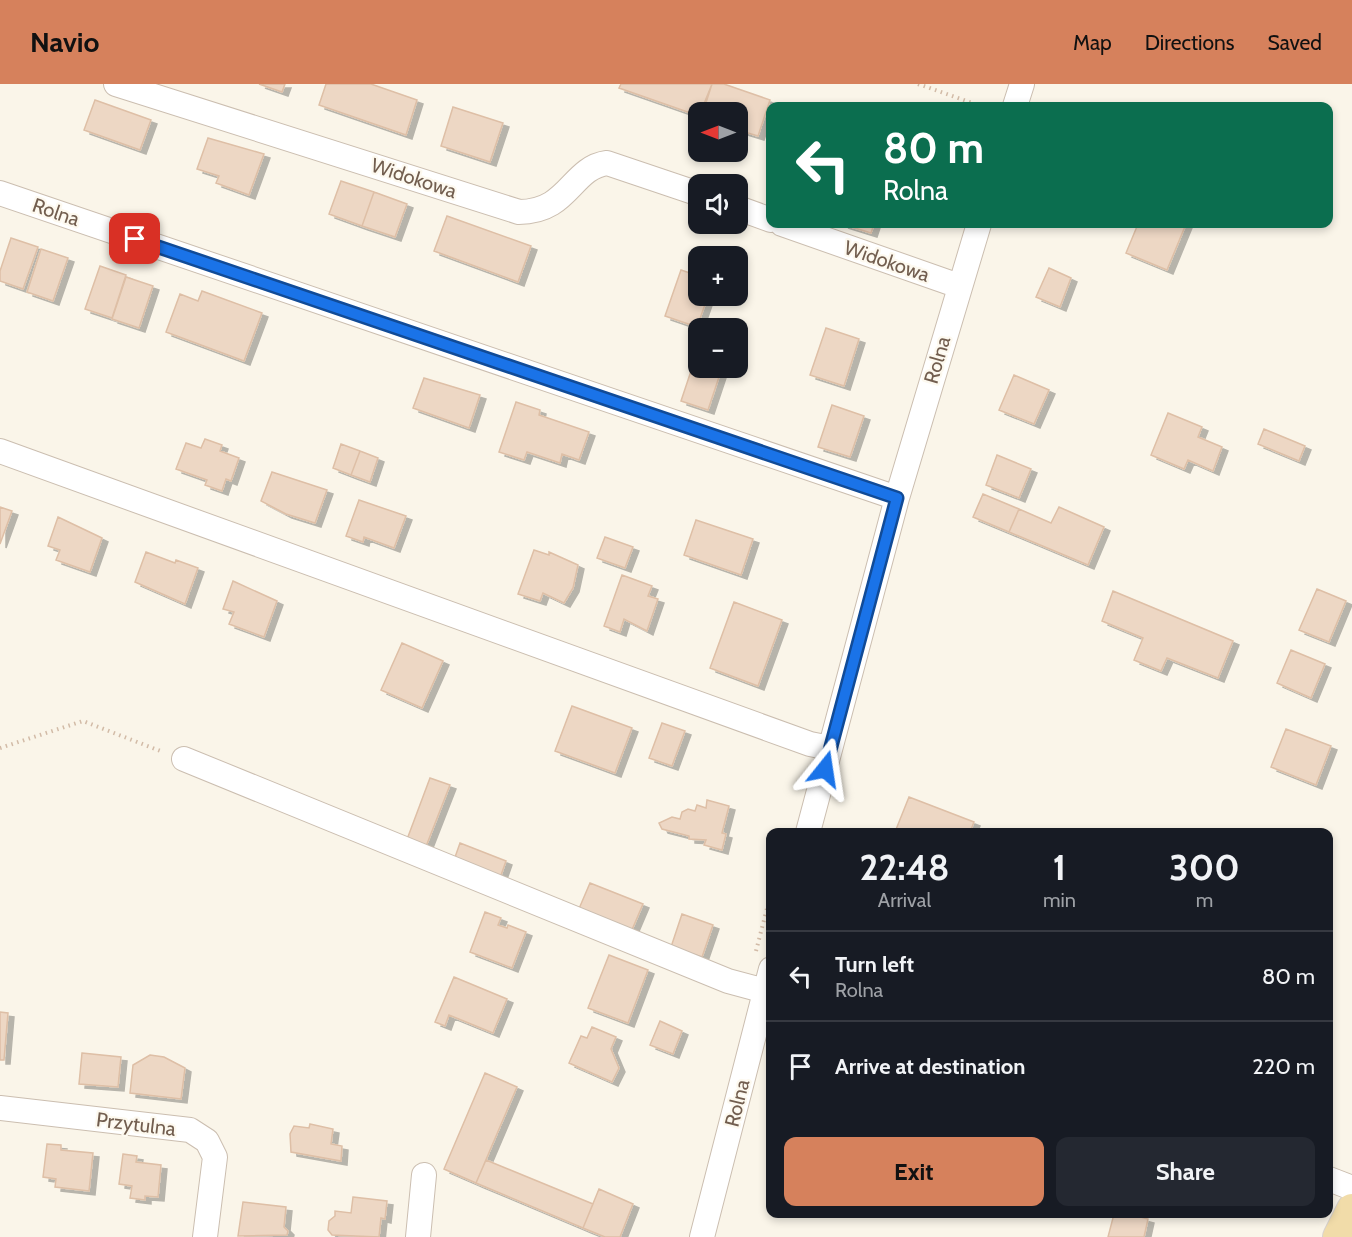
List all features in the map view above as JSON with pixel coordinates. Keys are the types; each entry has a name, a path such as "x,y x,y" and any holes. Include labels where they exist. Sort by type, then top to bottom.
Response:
{"main road":[{"path":"1338,1237 1352,1209"}],"street":[{"name":"Widokowa","path":"116,84 519,212 547,208 595,165 607,164 688,190"},
{"path":"1016,102 1022,84"},
{"name":"Rolna","path":"0,193 897,498"},
{"path":"748,212 766,218"},
{"name":"Widokowa","path":"793,228 959,286"},
{"name":"Rolna","path":"809,828 897,498 978,228"},
{"path":"0,451 810,744 830,748"},
{"path":"184,759 728,981 766,980"},
{"name":"Rolna","path":"702,1237 766,988"},
{"name":"Przytulna","path":"0,1108 190,1130 207,1141 214,1157 205,1237"},
{"path":"418,1237 424,1175"},
{"path":"1333,1181 1352,1188"}],"path":[{"path":"918,84 970,102"},
{"path":"0,748 83,722 184,759"}],"building":[{"path":"259,84 285,84 282,92"},
{"path":"326,84 371,84 417,100 406,135 319,105"},
{"path":"621,84 712,84 705,102 688,102 688,112 619,88"},
{"path":"712,84 724,84 770,100 766,102 766,112 758,136 748,133 748,102 706,102"},
{"path":"95,100 151,120 140,150 84,130"},
{"path":"453,107 503,123 490,162 441,146"},
{"path":"208,138 264,154 249,195 216,183 219,176 197,169"},
{"path":"341,181 374,192 362,226 329,214"},
{"path":"374,192 407,204 395,237 362,226"},
{"path":"447,216 531,246 518,282 434,251"},
{"path":"855,228 873,228 871,233"},
{"path":"1136,228 1184,228 1167,270 1126,253"},
{"path":"11,238 38,247 23,289 0,281 0,271"},
{"path":"41,249 68,258 53,301 27,292"},
{"path":"100,266 126,275 112,318 85,309"},
{"path":"1049,268 1071,278 1060,307 1036,297"},
{"path":"681,270 688,272 688,306 704,306 700,318 688,318 688,324 665,316"},
{"path":"126,277 153,286 139,328 112,319"},
{"path":"202,291 262,313 244,361 166,332 180,294 198,301"},
{"path":"826,328 859,339 844,386 810,375"},
{"path":"1014,375 1049,390 1034,424 999,410"},
{"path":"424,378 480,395 469,428 413,408"},
{"path":"689,378 719,378 708,410 681,401"},
{"path":"516,402 540,410 539,415 589,432 579,460 562,454 560,463 527,452 524,460 499,452"},
{"path":"832,405 864,416 850,457 818,447"},
{"path":"1168,413 1202,427 1198,437 1222,447 1213,471 1188,460 1184,469 1151,455"},
{"path":"1264,429 1305,446 1299,461 1258,444"},
{"path":"205,439 222,445 220,451 239,458 231,481 226,479 222,491 205,485 207,480 176,469 186,443 201,448"},
{"path":"341,444 360,451 351,475 333,468"},
{"path":"360,451 378,458 370,482 351,475"},
{"path":"997,455 1031,469 1019,498 986,485"},
{"path":"272,472 327,490 315,523 286,514 261,501"},
{"path":"983,494 1019,509 1009,532 973,517"},
{"path":"359,500 406,516 394,548 364,537 363,542 346,536"},
{"path":"0,507 12,511 0,544"},
{"path":"1059,507 1104,527 1088,565 1009,532 1019,509 1051,523"},
{"path":"58,517 102,538 90,572 56,560 60,550 48,546"},
{"path":"696,520 753,539 741,575 684,555"},
{"path":"605,537 633,547 625,568 597,558"},
{"path":"534,550 549,555 549,552 578,565 573,588 564,603 543,593 540,601 518,594"},
{"path":"146,552 175,563 176,560 198,568 185,604 135,582"},
{"path":"622,575 652,586 648,596 658,599 647,631 624,619 620,632 604,626"},
{"path":"233,581 277,601 264,637 229,624 234,612 223,609"},
{"path":"1317,589 1346,601 1329,642 1299,630"},
{"path":"1113,591 1233,641 1218,678 1167,658 1161,671 1134,660 1143,638 1102,621"},
{"path":"734,602 782,620 758,686 710,668"},
{"path":"402,643 443,661 422,708 381,690"},
{"path":"1291,650 1325,664 1311,698 1277,683"},
{"path":"572,706 632,728 615,773 555,751"},
{"path":"662,723 685,731 672,766 649,758"},
{"path":"1286,729 1331,746 1316,785 1271,767"},
{"path":"430,778 450,785 425,849 406,842"},
{"path":"909,797 974,822 972,828 897,828"},
{"path":"707,800 729,806 722,833 726,834 722,850 704,845 706,840 689,839 689,836 662,829 659,823 672,817 680,819 682,812 688,809 695,811 697,805 706,808"},
{"path":"460,843 506,861 500,878 454,860"},
{"path":"590,883 643,904 631,932 578,911"},
{"path":"485,912 501,918 498,925 507,928 508,925 526,932 512,968 470,952"},
{"path":"682,914 713,925 702,957 671,947"},
{"path":"609,955 648,970 628,1023 588,1008"},
{"path":"454,977 507,999 493,1033 449,1015 445,1026 435,1022"},
{"path":"0,1012 8,1013 4,1060 0,1060"},
{"path":"660,1021 682,1031 673,1054 650,1045"},
{"path":"592,1027 616,1037 611,1049 619,1068 612,1082 569,1063 581,1036 587,1038"},
{"path":"82,1053 121,1057 118,1087 79,1084"},
{"path":"150,1055 164,1057 185,1068 181,1099 130,1093 133,1065"},
{"path":"485,1073 517,1087 476,1183 444,1169"},
{"path":"310,1124 333,1129 331,1144 342,1146 341,1161 291,1152 290,1134 294,1126 309,1128"},
{"path":"47,1144 61,1145 61,1150 93,1153 89,1191 55,1187 56,1179 43,1177"},
{"path":"123,1154 137,1156 136,1162 161,1165 158,1197 145,1196 145,1200 130,1198 132,1186 119,1184"},
{"path":"486,1160 593,1204 583,1228 476,1183"},
{"path":"599,1189 633,1204 620,1237 605,1237 583,1228"},
{"path":"353,1197 387,1201 385,1219 381,1218 379,1237 332,1235 328,1230 329,1221 335,1216 335,1211 351,1213"},
{"path":"243,1202 286,1207 284,1227 288,1231 287,1235 238,1236"},
{"path":"1113,1218 1148,1219 1144,1237 1108,1237"}],"route":[{"path":"135,239 897,498 825,769"}]}
